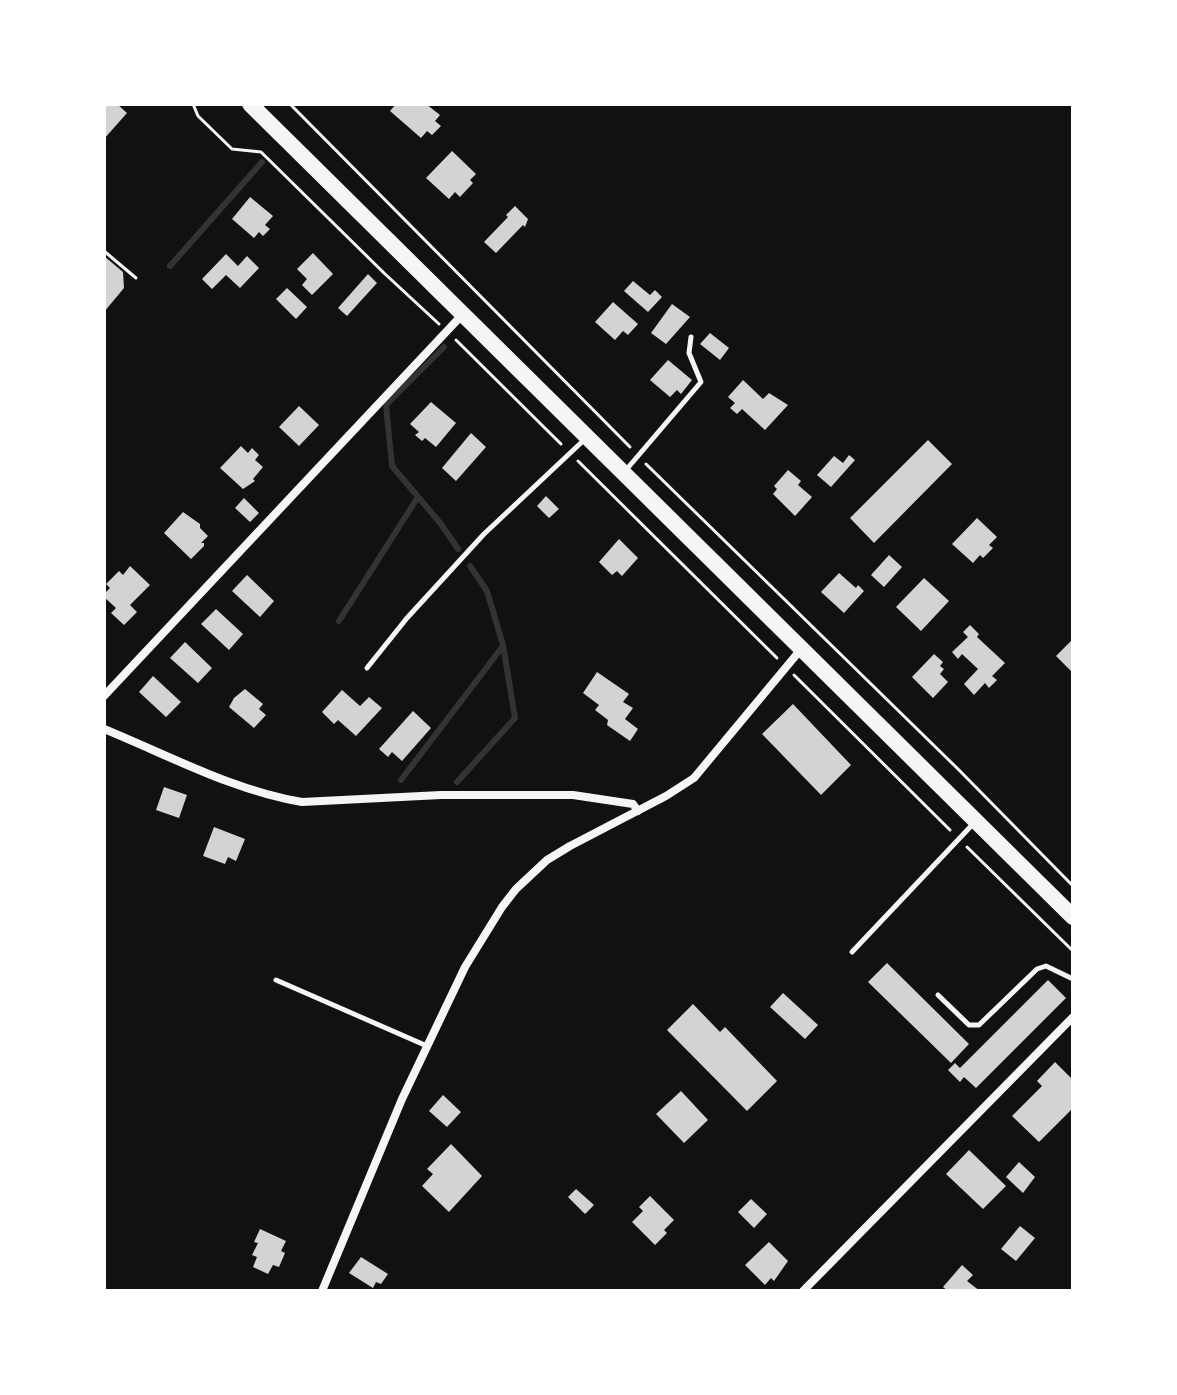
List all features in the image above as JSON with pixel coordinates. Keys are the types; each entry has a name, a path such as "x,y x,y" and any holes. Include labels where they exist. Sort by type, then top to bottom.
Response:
{"main road":[{"path":"250,104 1073,917"}],"street":[{"path":"104,696 463,314"},
{"path":"322,1291 371,1171 465,967 516,889 547,860 694,778 802,648"},
{"path":"104,729 225,779 302,802 441,795 573,795 633,804 638,811"},
{"path":"803,1291 1073,1017"}],"lane":[{"path":"624,472 701,382 689,353 691,337"},
{"path":"367,668 407,618 484,534 588,436"},
{"path":"852,952 976,820"},
{"path":"938,995 969,1025 979,1025 1037,969 1046,966 1073,979"},
{"path":"276,980 427,1046"}],"path":[{"path":"193,104 198,116 232,149 261,152 571,453 1073,951"},
{"path":"290,104 638,456 1073,886"},
{"path":"104,251 136,278"}],"building":[{"path":"104,104 117,104 127,113 104,139"},
{"path":"396,104 426,104 440,115 435,121 441,126 432,135 427,131 421,138 390,111"},
{"path":"452,151 476,174 470,180 473,183 460,197 455,192 449,199 426,178"},
{"path":"250,197 273,216 265,225 270,229 263,236 259,232 254,238 232,219"},
{"path":"515,206 528,219 525,227 523,225 496,253 484,242"},
{"path":"313,253 333,274 312,295 302,285 307,279 297,269"},
{"path":"226,254 238,266 247,256 259,268 240,288 226,275 212,289 202,279"},
{"path":"104,256 123,272 124,288 104,312"},
{"path":"368,274 377,283 347,316 338,308"},
{"path":"633,281 650,295 655,290 662,297 648,312 624,291"},
{"path":"287,288 307,307 296,319 276,299"},
{"path":"613,302 638,324 628,335 623,331 615,340 595,322"},
{"path":"672,304 690,317 666,344 651,333"},
{"path":"710,333 729,348 720,360 700,344"},
{"path":"668,360 692,380 681,394 677,390 670,397 650,380"},
{"path":"743,380 763,399 769,393 788,405 765,430 742,409 737,414 730,408 735,403 728,397"},
{"path":"431,402 456,423 436,447 415,435 419,432 410,424"},
{"path":"299,406 319,425 299,446 279,427"},
{"path":"471,433 486,447 456,481 442,468"},
{"path":"928,440 952,464 874,543 850,518"},
{"path":"241,446 248,453 252,448 259,455 255,460 263,467 253,479 255,481 243,489 220,468"},
{"path":"849,455 855,460 831,487 817,475 834,456 843,463"},
{"path":"788,470 801,481 798,485 812,497 795,516 773,494 777,489 774,486"},
{"path":"546,496 559,509 549,518 537,506"},
{"path":"244,498 259,513 250,522 235,508"},
{"path":"183,512 200,524 208,536 201,543 204,546 191,559 164,533"},
{"path":"977,518 997,537 989,545 993,548 973,563 952,544"},
{"path":"619,539 638,558 622,576 617,571 612,575 599,562"},
{"path":"889,555 902,567 884,587 871,575"},
{"path":"130,566 150,585 130,605 137,612 124,625 111,613 116,608 104,594 110,588 106,584 119,571 123,575"},
{"path":"839,573 864,591 844,613 821,592"},
{"path":"247,575 274,601 260,617 232,591"},
{"path":"924,578 949,601 921,631 896,607"},
{"path":"216,609 243,634 229,650 201,624"},
{"path":"970,625 979,634 977,637 1005,663 992,676 997,680 989,688 985,683 974,695 964,684 978,669 962,654 958,659 952,652 968,637 963,632"},
{"path":"1073,639 1073,673 1056,656"},
{"path":"185,642 212,668 198,683 170,658"},
{"path":"934,654 943,662 940,666 944,669 940,674 948,682 933,698 912,677"},
{"path":"597,672 629,694 623,702 633,708 625,719 638,729 630,741 607,725 608,720 595,710 599,705 583,693"},
{"path":"153,676 181,702 166,717 139,692"},
{"path":"245,689 263,704 259,709 266,715 254,728 229,707"},
{"path":"342,690 360,706 369,697 382,708 356,736 338,720 334,724 322,712"},
{"path":"793,704 851,765 821,795 762,734"},
{"path":"413,711 431,728 402,761 392,752 388,757 379,749"},
{"path":"164,787 187,795 179,818 156,810"},
{"path":"214,827 245,839 236,861 228,857 225,864 203,856"},
{"path":"887,963 969,1044 951,1063 868,982"},
{"path":"1048,980 1066,998 976,1088 964,1077 960,1082 948,1070 955,1063 960,1068"},
{"path":"783,993 818,1025 805,1039 770,1007"},
{"path":"693,1004 720,1032 725,1027 777,1081 747,1111 667,1030"},
{"path":"1055,1062 1073,1080 1073,1108 1039,1142 1012,1116 1042,1086 1037,1081"},
{"path":"681,1091 708,1120 684,1143 656,1114"},
{"path":"443,1095 461,1112 447,1127 429,1111"},
{"path":"451,1144 482,1176 449,1212 422,1186 433,1174 427,1169"},
{"path":"969,1150 1006,1186 983,1209 946,1174"},
{"path":"1019,1162 1035,1177 1023,1193 1006,1177"},
{"path":"576,1189 594,1205 585,1214 568,1197"},
{"path":"650,1196 674,1220 655,1245 632,1222 643,1211 639,1207"},
{"path":"751,1199 767,1214 754,1228 738,1212"},
{"path":"1020,1226 1035,1238 1016,1261 1001,1249"},
{"path":"260,1229 286,1241 279,1267 273,1265 268,1274 253,1267 257,1257 252,1255 258,1243 254,1242"},
{"path":"769,1242 788,1261 774,1281 771,1278 765,1285 745,1265"},
{"path":"361,1257 388,1274 381,1284 376,1282 373,1288 349,1273"},
{"path":"962,1265 973,1275 967,1281 980,1291 948,1291 943,1287"}],"waterway":[{"path":"170,266 262,162"},
{"path":"444,347 386,405 392,466 458,549"},
{"path":"339,621 418,497"},
{"path":"457,782 515,718 503,645 487,591 470,566"},
{"path":"401,780 503,646"}]}
